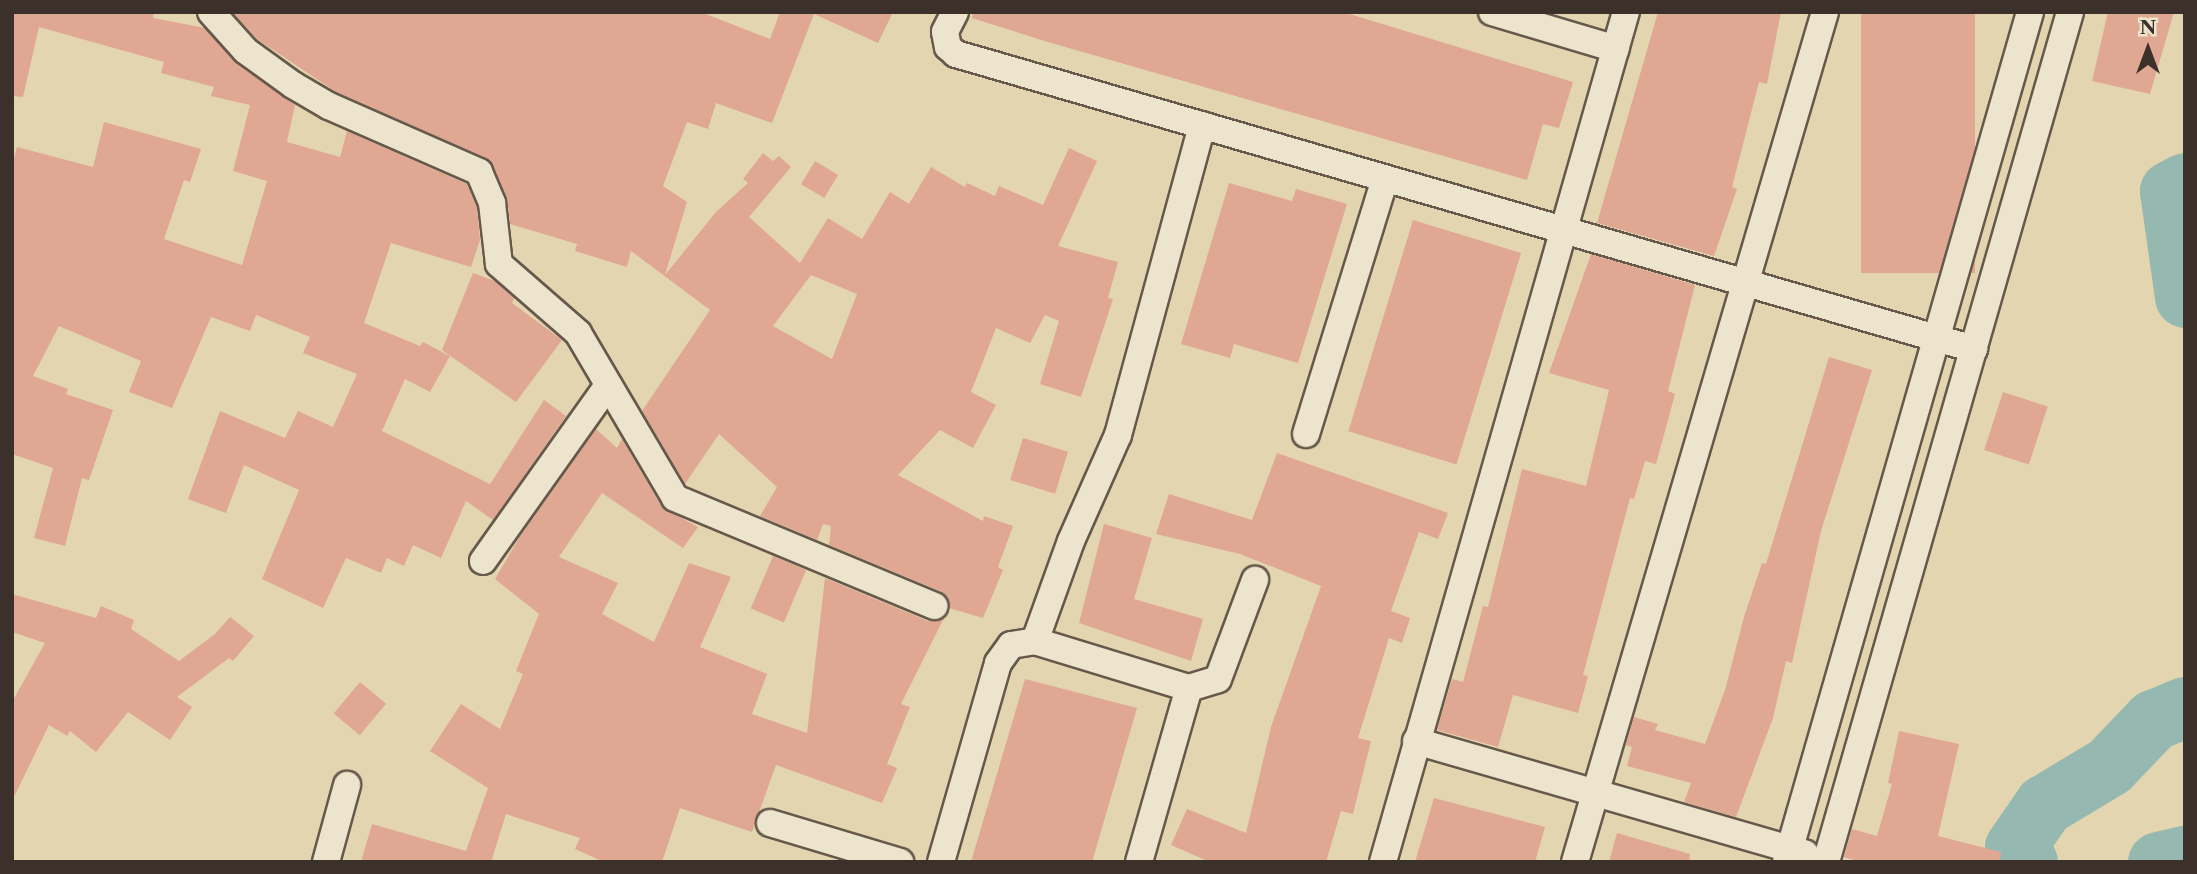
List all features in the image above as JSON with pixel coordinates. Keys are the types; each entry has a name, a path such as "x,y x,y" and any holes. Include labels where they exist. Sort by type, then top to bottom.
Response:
{"street":[{"path":"211,12 247,51 293,85 328,106 479,172 492,202 499,264 578,333 670,492 682,503 934,606"},
{"path":"955,12 945,32 951,52 1974,349"},
{"path":"1492,12 1616,49"},
{"path":"1383,862 1626,12"},
{"path":"1575,862 1825,12"},
{"path":"1787,855 2030,12"},
{"path":"1416,741 1596,792 1787,855 1829,861 2070,12"},
{"path":"1035,641 1071,541 1118,435 1202,125"},
{"path":"1306,434 1385,178"},
{"path":"483,561 608,385"},
{"path":"941,862 1001,657 1019,641 1035,641 1189,688 1218,678 1255,580"},
{"path":"1139,862 1189,688"},
{"path":"326,862 347,785"},
{"path":"770,823 900,862"}],"building":[{"path":"12,12 154,12 153,18 205,28 237,64 295,105 287,142 340,157 347,131 467,184 477,207 480,240 471,267 391,243 364,323 420,346 423,342 450,356 430,392 405,379 382,431 490,484 544,400 566,416 493,520 466,501 441,558 413,545 404,566 387,558 381,573 346,558 323,608 262,579 299,490 244,465 226,513 188,499 220,411 285,438 298,411 333,427 357,374 303,353 310,337 256,315 250,331 211,317 172,408 129,392 141,361 59,326 33,376 68,389 66,394 113,410 89,480 82,478 65,546 34,538 53,468 12,454 12,166 17,147 93,167 104,122 201,149 190,182 184,180 164,239 242,265 267,181 233,171 250,105 211,96 214,87 161,73 164,62 39,27 23,97 12,96"},
{"path":"232,12 701,12 770,39 780,12 893,12 878,43 814,14 772,123 716,103 708,129 687,122 663,186 687,202 665,275 716,212 748,183 743,179 763,153 773,161 779,156 791,167 749,217 800,263 828,218 862,239 890,192 909,204 931,167 965,187 967,183 995,196 999,186 1043,205 1069,148 1097,161 1058,246 1118,262 1108,298 1113,299 1081,397 1040,384 1059,321 1045,315 1030,343 996,328 971,392 996,405 973,448 940,430 898,475 983,521 984,516 1013,526 998,567 1003,570 983,618 949,608 940,591 829,545 831,526 823,524 817,540 760,516 777,487 719,434 685,484 642,411 710,310 631,251 627,267 575,251 577,244 510,224 507,197 486,158 336,92 257,39","holes":["811,275 857,294 832,359 773,326"]},
{"path":"973,12 1343,12 1573,82 1559,128 1543,124 1527,180 1048,42 972,18"},
{"path":"1658,12 1781,12 1767,84 1759,82 1732,187 1737,189 1714,256 1597,223"},
{"path":"1861,12 1975,12 1975,273 1861,273"},
{"path":"2108,12 2174,12 2150,94 2092,81"},
{"path":"815,161 838,175 824,198 801,184"},
{"path":"1229,183 1292,201 1296,189 1347,204 1298,363 1234,344 1230,358 1181,344"},
{"path":"1413,220 1521,253 1456,464 1348,431"},
{"path":"1591,254 1695,285 1668,391 1675,394 1656,464 1645,461 1634,499 1630,498 1583,675 1588,676 1578,713 1513,695 1498,747 1437,730 1452,679 1463,682 1483,606 1488,607 1522,469 1586,486 1609,390 1549,373"},
{"path":"473,273 495,281 514,298 512,303 562,340 516,402 442,350"},
{"path":"1829,357 1872,370 1821,531 1792,663 1786,661 1773,718 1736,817 1684,802 1691,783 1627,766 1632,747 1626,745 1634,717 1658,724 1655,730 1705,744 1725,690 1744,617 1762,563 1766,564"},
{"path":"2003,392 2048,407 2029,465 1984,450"},
{"path":"596,429 617,448 622,439 662,507 698,527 683,548 602,493 559,557 618,583 602,614 654,642 689,563 731,577 700,647 767,674 752,714 807,733 825,578 928,621 944,618 901,704 910,707 887,764 897,768 882,803 776,765 752,832 680,808 662,862 604,862 575,849 580,838 506,814 491,862 361,862 372,824 466,851 488,788 430,751 461,704 500,729 523,674 516,671 539,614 495,579 519,538"},
{"path":"1023,438 1068,452 1055,494 1010,480"},
{"path":"1277,453 1448,513 1438,539 1419,532 1391,611 1410,618 1402,643 1389,638 1358,738 1371,741 1353,814 1341,811 1326,862 1210,862 1171,845 1187,809 1246,833 1271,727 1321,586 1240,554 1156,534 1169,494 1252,520"},
{"path":"1104,524 1152,538 1134,599 1203,619 1191,661 1079,623"},
{"path":"773,556 806,570 784,623 751,608"},
{"path":"12,594 96,618 101,606 134,620 131,629 179,661 215,634 230,617 254,636 233,661 229,658 177,697 192,707 170,740 128,712 96,752 70,731 67,736 49,725 12,801 12,702 45,643 12,632"},
{"path":"1025,679 1137,708 1092,862 971,862"},
{"path":"360,682 386,704 360,735 334,713"},
{"path":"1899,731 1959,744 1938,836 2001,852 2000,862 1860,862 1844,857 1852,829 1877,836 1892,784 1888,783"},
{"path":"1434,798 1545,827 1535,862 1415,862"},
{"path":"1617,833 1690,854 1689,862 1609,862"}],"waterway":[{"path":"2185,183 2170,191 2185,297"},
{"path":"2027,862 2015,847 2044,805 2109,766 2153,720 2185,707"},
{"path":"2158,862 2185,856"}]}
